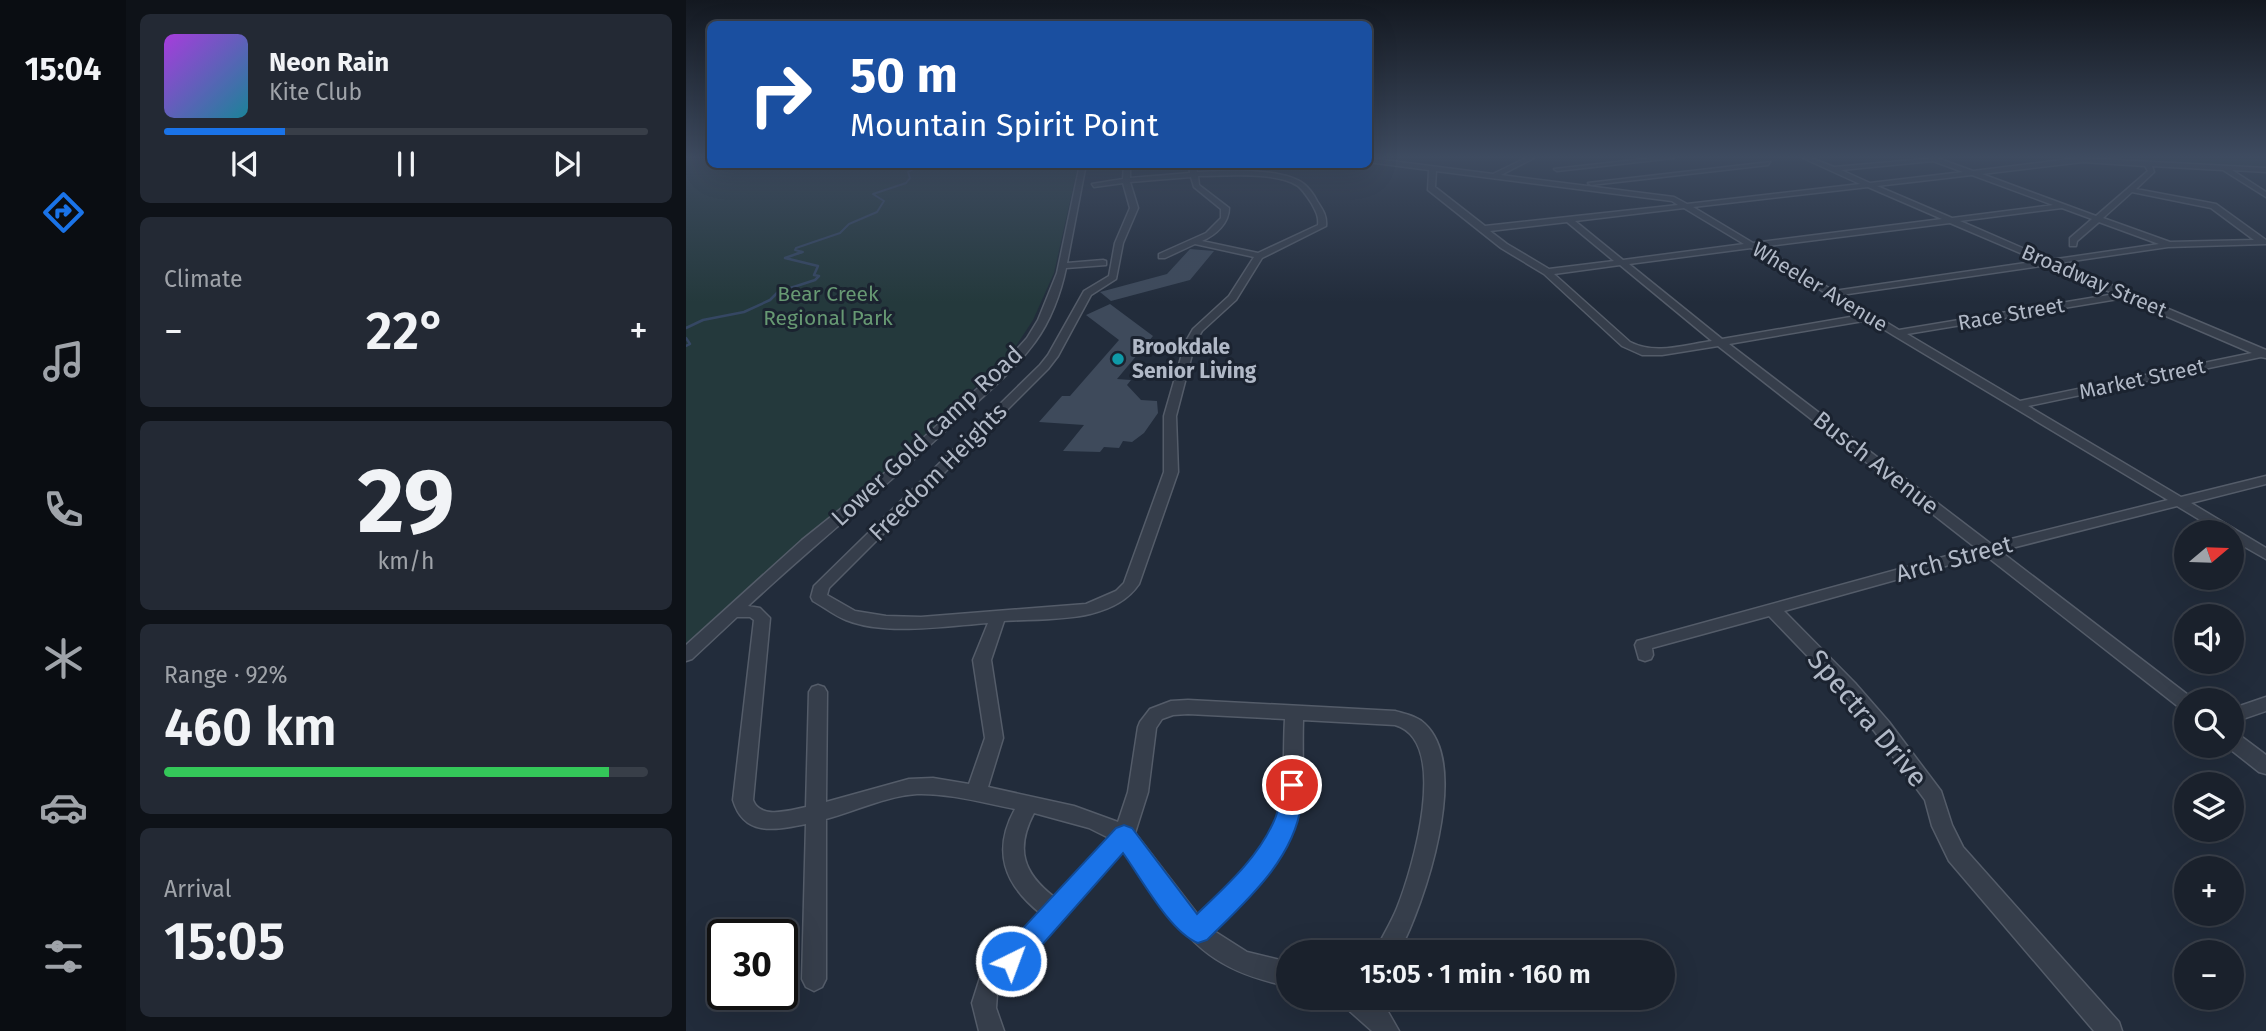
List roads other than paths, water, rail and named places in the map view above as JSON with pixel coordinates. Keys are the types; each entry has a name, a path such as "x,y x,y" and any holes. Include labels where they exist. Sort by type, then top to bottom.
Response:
{"street":[{"name":"Lower Gold Camp Road","path":"686,655 807,543 883,482 1003,371 1031,340 1043,320 1062,270 1075,206"},
{"name":"Freedom Heights","path":"990,618 921,623 886,622 851,616 819,597 822,586 1053,356 1087,293 1113,277 1119,243 1133,206"},
{"path":"1162,256 1196,242 1223,223 1226,213 1222,206"},
{"path":"976,793 994,738 982,660 990,618 1088,609 1107,603 1126,590 1171,472 1170,416 1194,335 1233,298 1259,256 1322,226 1323,217 1316,206"},
{"path":"1454,206 1504,246 1547,272 1618,338 1642,352 1662,352 1870,317"},
{"path":"1482,228 1685,206"},
{"name":"Wheeler Avenue","path":"1686,206 2210,520"},
{"name":"Broadway Street","path":"1919,206 2265,354"},
{"path":"1547,272 2054,206"},
{"path":"2065,206 2168,244"},
{"path":"2073,244 2073,240 2112,206"},
{"path":"2211,206 2264,242"},
{"name":"Busch Avenue","path":"1569,220 1720,342 2174,695"},
{"path":"1196,242 1259,256"},
{"path":"1832,294 2168,244 2264,242"},
{"path":"1062,270 1097,266"},
{"name":"Race Street","path":"1897,333 2125,295"},
{"name":"Market Street","path":"2018,405 2265,354"},
{"path":"1138,374 1181,375"},
{"name":"Arch Street","path":"1644,650 1771,608 2266,480"},
{"name":"Wheeler Avenue","path":"2244,541 2266,554"},
{"name":"Spectra Drive","path":"1771,608 1849,688 1927,798 1956,854 2110,1031"},
{"path":"733,611 754,612 762,618 743,800 746,810 754,818 771,821 817,813 910,787 928,786 976,793 1085,816 1124,836 1186,920 1213,946 1244,965 1276,972"},
{"path":"814,979 818,691"},
{"path":"2244,712 2266,704"},
{"path":"992,1031 986,1019 982,998 988,986 1124,836 1138,792 1147,727 1156,714 1171,708 1395,718 1410,722 1425,738 1429,748 1433,793 1426,850 1415,894 1393,940"},
{"path":"1198,931 1248,882 1270,853 1288,818 1292,785 1294,713"},
{"path":"2244,749 2266,766"},
{"path":"1028,804 1015,831 1013,864 1026,885 1055,911"},
{"path":"1369,1010 1387,1031"}],"waterway":[{"path":"798,254 803,252 795,250 796,248 840,233 849,224 877,212 881,206"},
{"path":"798,254 802,252"},
{"path":"686,328 703,320 744,312 770,300 778,292 815,280 819,276 814,275 818,266 785,258 798,254"},
{"path":"686,338 690,344 686,346"}],"place":[{"name":"Brookdale Senior Living","path":"1118,359"}],"park label":[{"name":"Bear Creek Regional Park","path":"828,306"}]}
